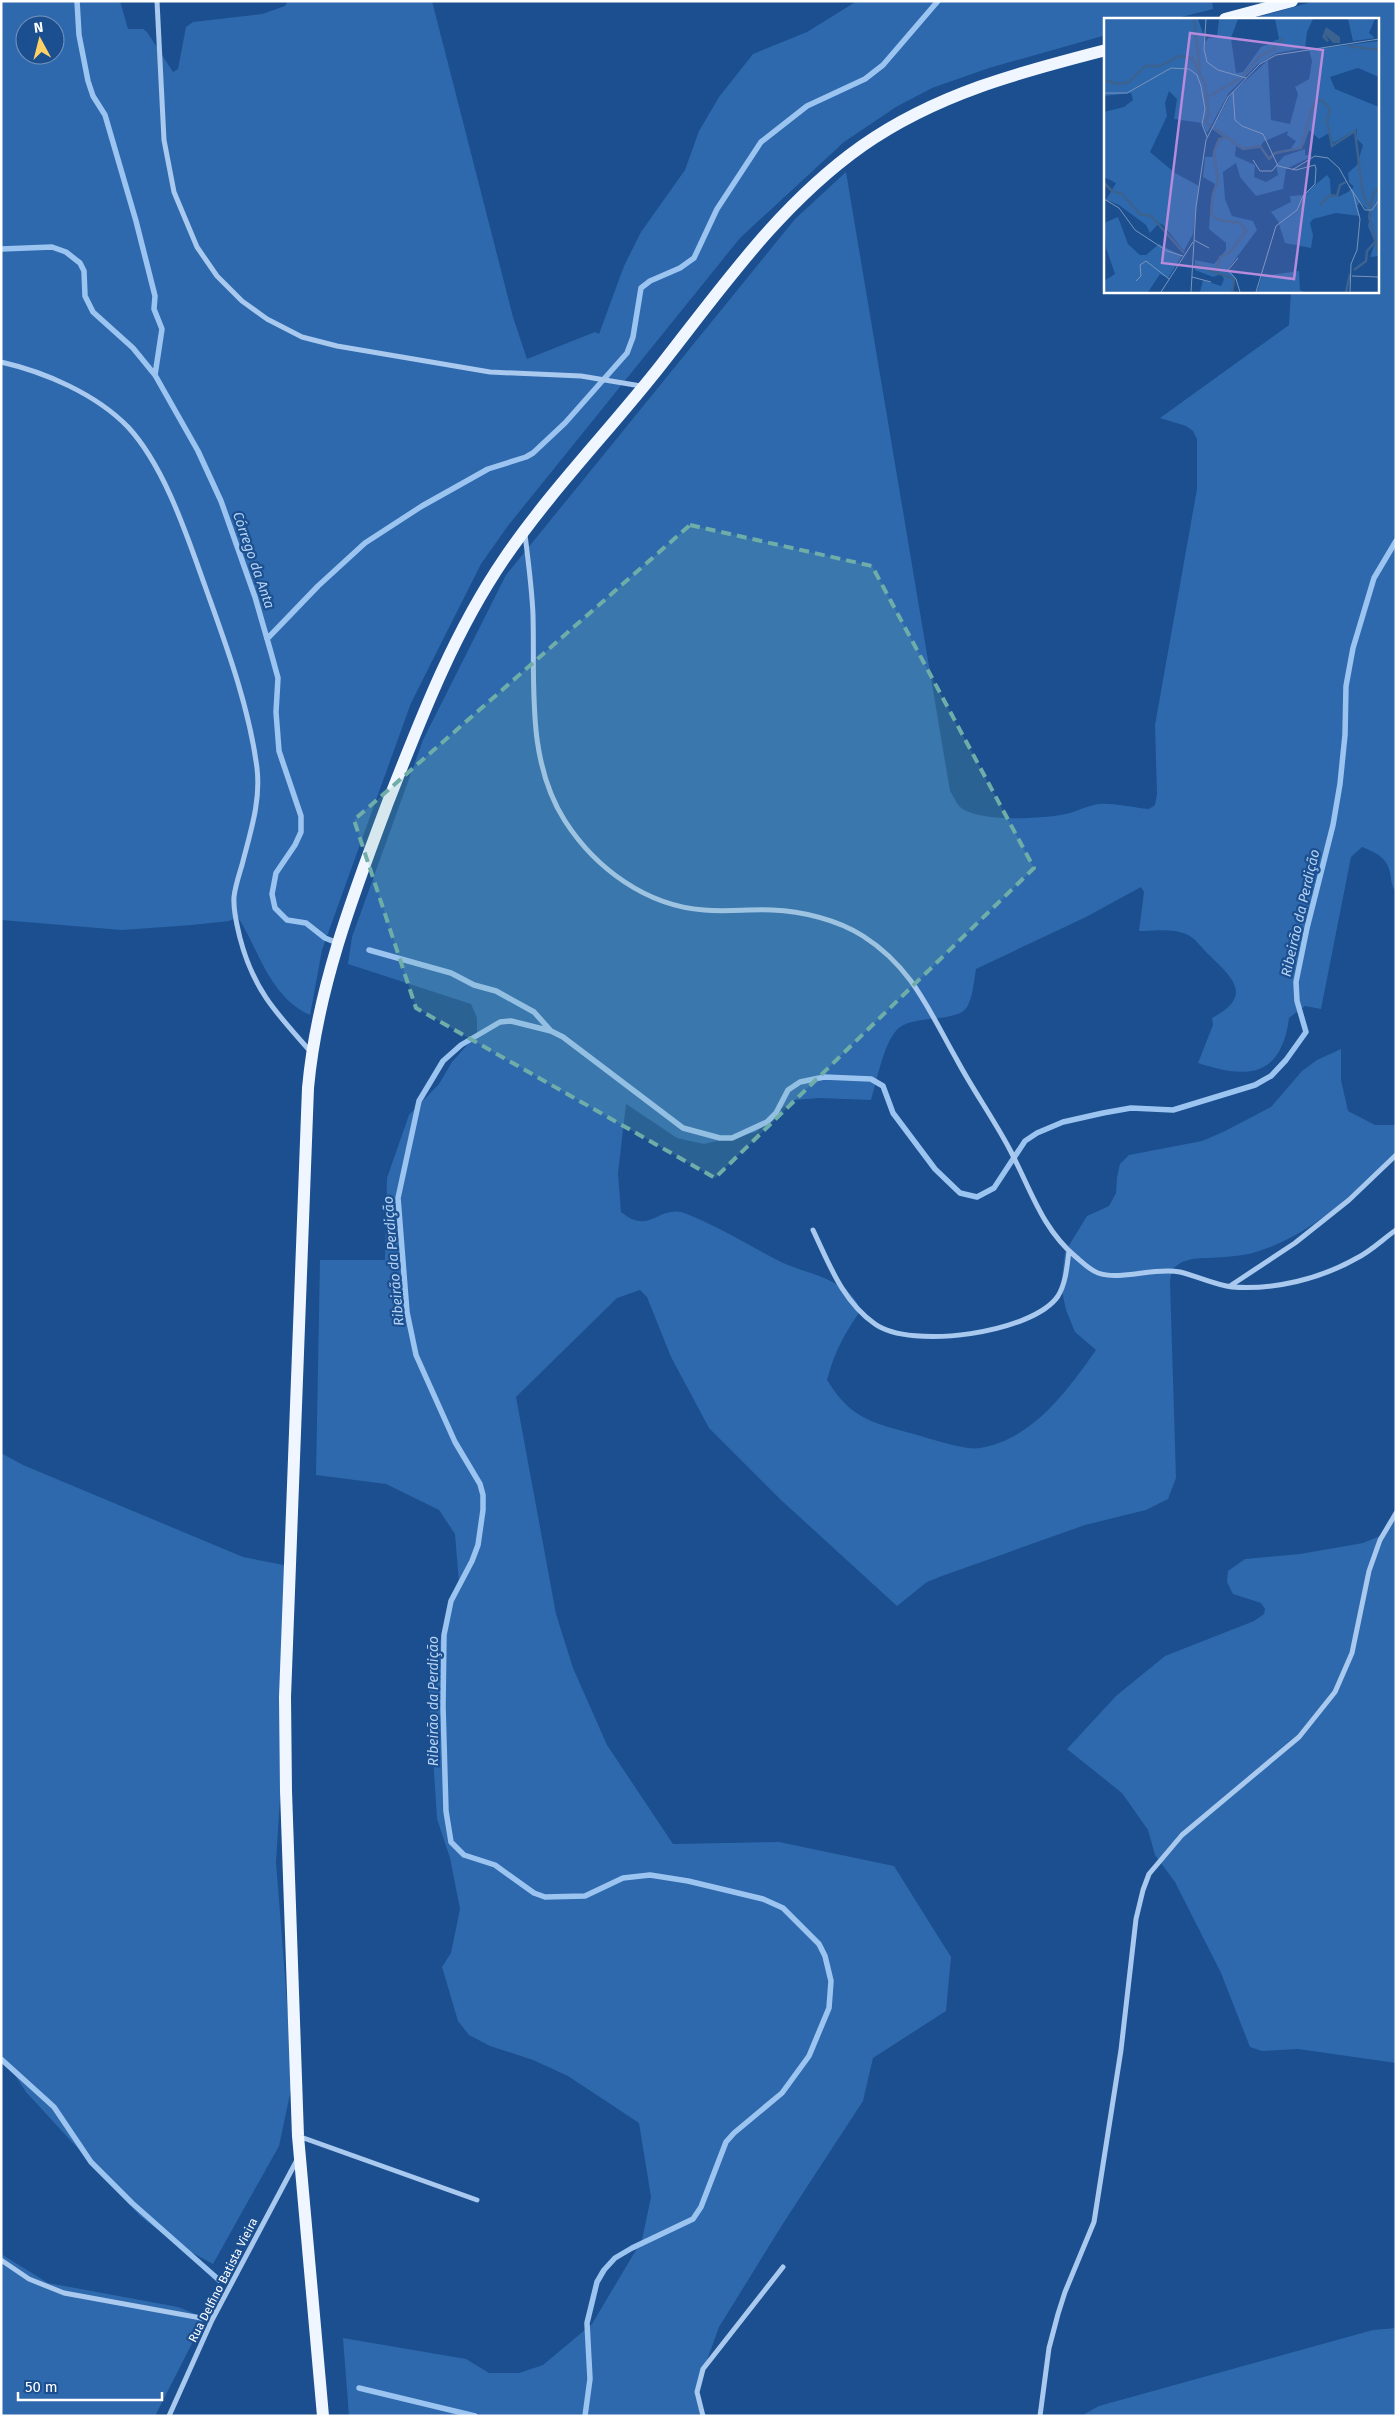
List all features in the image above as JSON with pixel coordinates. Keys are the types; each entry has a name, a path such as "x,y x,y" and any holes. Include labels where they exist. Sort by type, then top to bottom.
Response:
{"main road":[{"path":"1229,18 1292,1"},
{"path":"323,2416 298,2136 286,1791 285,1697 308,1088 311,1052 325,984 362,872 431,694 482,596 525,530 644,387 768,230 808,189 839,163 893,126 952,96 1014,73 1104,50"}],"street":[{"path":"157,1 164,140 174,192 197,247 217,276 242,301 268,319 302,336 337,346 490,372 581,376 644,387"},
{"path":"1,362 34,370 101,405 128,428 169,491 228,649 257,768 258,796 254,823 234,896 238,928 245,957 258,988 275,1011 311,1052"},
{"path":"525,530 532,611 534,712 538,754 552,797 580,841 608,870 655,898 682,907 703,910 775,910 809,916 838,924 861,935 886,952 914,982 1010,1150 1038,1211 1053,1234 1069,1251 1097,1272 1111,1276 1167,1271 1229,1287 1280,1285 1308,1278 1359,1258 1396,1230"},
{"path":"1229,1287 1295,1244 1349,1200 1396,1155"},
{"path":"813,1230 834,1274 850,1298 875,1324 888,1331 907,1336 984,1333 1023,1319 1044,1308 1057,1297 1064,1284 1069,1251"},
{"path":"1040,2416 1049,2348 1058,2314 1094,2222 1122,2050 1136,1919 1142,1890 1149,1874 1182,1835 1299,1738 1335,1692 1352,1653 1368,1571 1380,1540 1396,1512"},
{"path":"298,2136 477,2200"},
{"name":"Rua Delfino Batista Vieira","path":"169,2416 212,2320 300,2155"},
{"path":"1,2260 28,2279 64,2293 212,2320"},
{"path":"703,2416 697,2392 703,2369 783,2267"}],"highlighted area":[{"path":"690,525 872,566 1034,868 715,1178 416,1008 354,820"}],"shaded area":[{"path":"1,1 120,1 128,29 143,29 147,32 173,72 178,69 186,27 193,22 262,14 285,6 288,1 432,1 513,317 527,359 595,332 599,334 624,266 641,232 685,170 699,131 719,97 753,54 807,32 857,1 1212,1 1213,9 1177,18 1104,18 1104,36 989,68 932,88 896,107 844,142 740,238 507,527 481,564 411,703 322,950 310,1015 296,1007 275,985 238,917 229,921 122,930 1,920"},
{"path":"1315,1 1396,1 1396,892 1387,865 1378,855 1362,847 1351,857 1321,1009 1305,1006 1289,1018 1285,1038 1278,1053 1270,1063 1259,1069 1246,1072 1232,1071 1198,1063 1213,1025 1212,1018 1225,1010 1233,1002 1236,994 1235,987 1225,971 1189,935 1169,930 1139,931 1144,892 1141,887 1086,917 976,969 971,998 967,1007 962,1012 946,1017 916,1021 899,1028 885,1051 871,1100 820,1098 794,1100 779,1110 756,1132 704,1144 677,1138 626,1104 618,1173 621,1212 639,1221 646,1221 665,1213 684,1213 723,1231 781,1262 827,1279 845,1289 853,1297 861,1310 841,1343 830,1370 827,1380 835,1392 853,1410 872,1421 945,1443 980,1448 999,1443 1016,1435 1032,1424 1061,1397 1096,1350 1075,1332 1066,1310 1061,1286 1065,1252 1087,1216 1109,1206 1116,1193 1120,1164 1129,1155 1202,1141 1223,1132 1271,1107 1302,1071 1317,1060 1341,1049 1341,1080 1348,1111 1375,1125 1396,1125 1396,1154 1348,1198 1296,1235 1276,1245 1249,1254 1192,1259 1182,1262 1172,1269 1170,1281 1176,1478 1168,1499 1146,1510 1085,1525 942,1576 927,1582 897,1606 781,1500 709,1428 671,1357 647,1297 640,1290 617,1298 516,1397 556,1614 573,1668 607,1745 673,1844 779,1842 894,1866 951,1957 946,2011 873,2058 863,2101 784,2222 719,2327 695,2393 702,2416 349,2416 343,2338 466,2359 489,2373 519,2373 543,2365 592,2324 642,2240 651,2197 639,2123 568,2076 533,2060 490,2046 469,2035 458,2021 442,1967 451,1953 460,1909 450,1858 437,1819 428,1678 459,1583 455,1534 439,1510 386,1484 316,1475 320,1260 385,1260 387,1178 409,1115 439,1084 452,1062 477,1034 477,1018 471,1004 348,964 352,937 423,740 506,575 795,219 846,172 950,791 960,807 982,816 997,818 1046,817 1070,813 1100,804 1149,809 1155,805 1157,794 1155,725 1197,489 1197,439 1193,431 1186,426 1160,418 1289,325 1291,292 1380,292 1380,18 1258,17"},
{"path":"1,1453 23,1465 243,1557 289,1566 276,1862 293,2080 279,2146 213,2264 176,2244 140,2216 26,2092 1,2054"},
{"path":"1396,1517 1396,2063 1298,2049 1262,2051 1250,2047 1221,1973 1175,1882 1155,1855 1148,1830 1122,1793 1067,1749 1116,1696 1165,1656 1254,1621 1264,1614 1265,1609 1261,1603 1233,1594 1227,1582 1228,1571 1245,1559 1300,1554 1363,1543 1380,1536"},
{"path":"1,2254 48,2283 178,2307 205,2318 155,2416 1,2416"},
{"path":"1396,2328 1396,2416 1081,2416 1099,2406 1373,2330"}],"waterway":[{"path":"77,1 79,35 88,81 93,96 105,115 136,221 155,296 154,309 162,329 155,375"},
{"path":"267,639 318,586 365,543 422,506 488,469 533,453 565,423 627,353 633,337 641,288 650,281 680,268 694,258 717,209 761,142 807,106 865,79 883,65 938,1"},
{"name":"Córrego da Anta","path":"1,249 52,247 66,252 80,263 84,271 85,296 93,312 133,348 155,375 198,451 221,501 255,597 278,678 276,712 279,751 301,816 301,832 295,845 276,873 272,894 275,908 287,920 306,923 325,938 335,942"},
{"name":"Ribeirão da Perdição","path":"585,2416 590,2379 587,2323 597,2282 604,2270 615,2258 693,2219 701,2207 726,2142 734,2133 782,2093 809,2056 829,2008 831,1981 825,1956 819,1944 783,1908 763,1899 688,1881 650,1875 623,1878 585,1896 545,1897 534,1893 495,1865 464,1855 451,1842 446,1811 443,1706 444,1635 451,1601 472,1561 478,1545 483,1495 480,1484 455,1442 416,1355 407,1312 398,1198 419,1101 443,1061 461,1045 500,1022 511,1021 551,1031 563,1037 683,1128 720,1138 732,1138 767,1122 776,1113 788,1090 800,1082 824,1077 871,1079 883,1086 893,1113 935,1169 960,1193 977,1197 994,1188 1025,1141 1037,1133 1063,1122 1131,1108 1173,1110 1255,1085 1271,1076 1286,1060 1306,1032 1297,1001 1296,982 1307,928 1333,825 1340,784 1345,735 1346,686 1353,648 1374,578 1396,541"},
{"name":"Córrego da Anta","path":"369,950 451,973 474,985 496,991 534,1012 551,1031"},
{"path":"1,2059 54,2107 91,2162 132,2203 219,2280"},
{"path":"359,2388 475,2416"}]}
